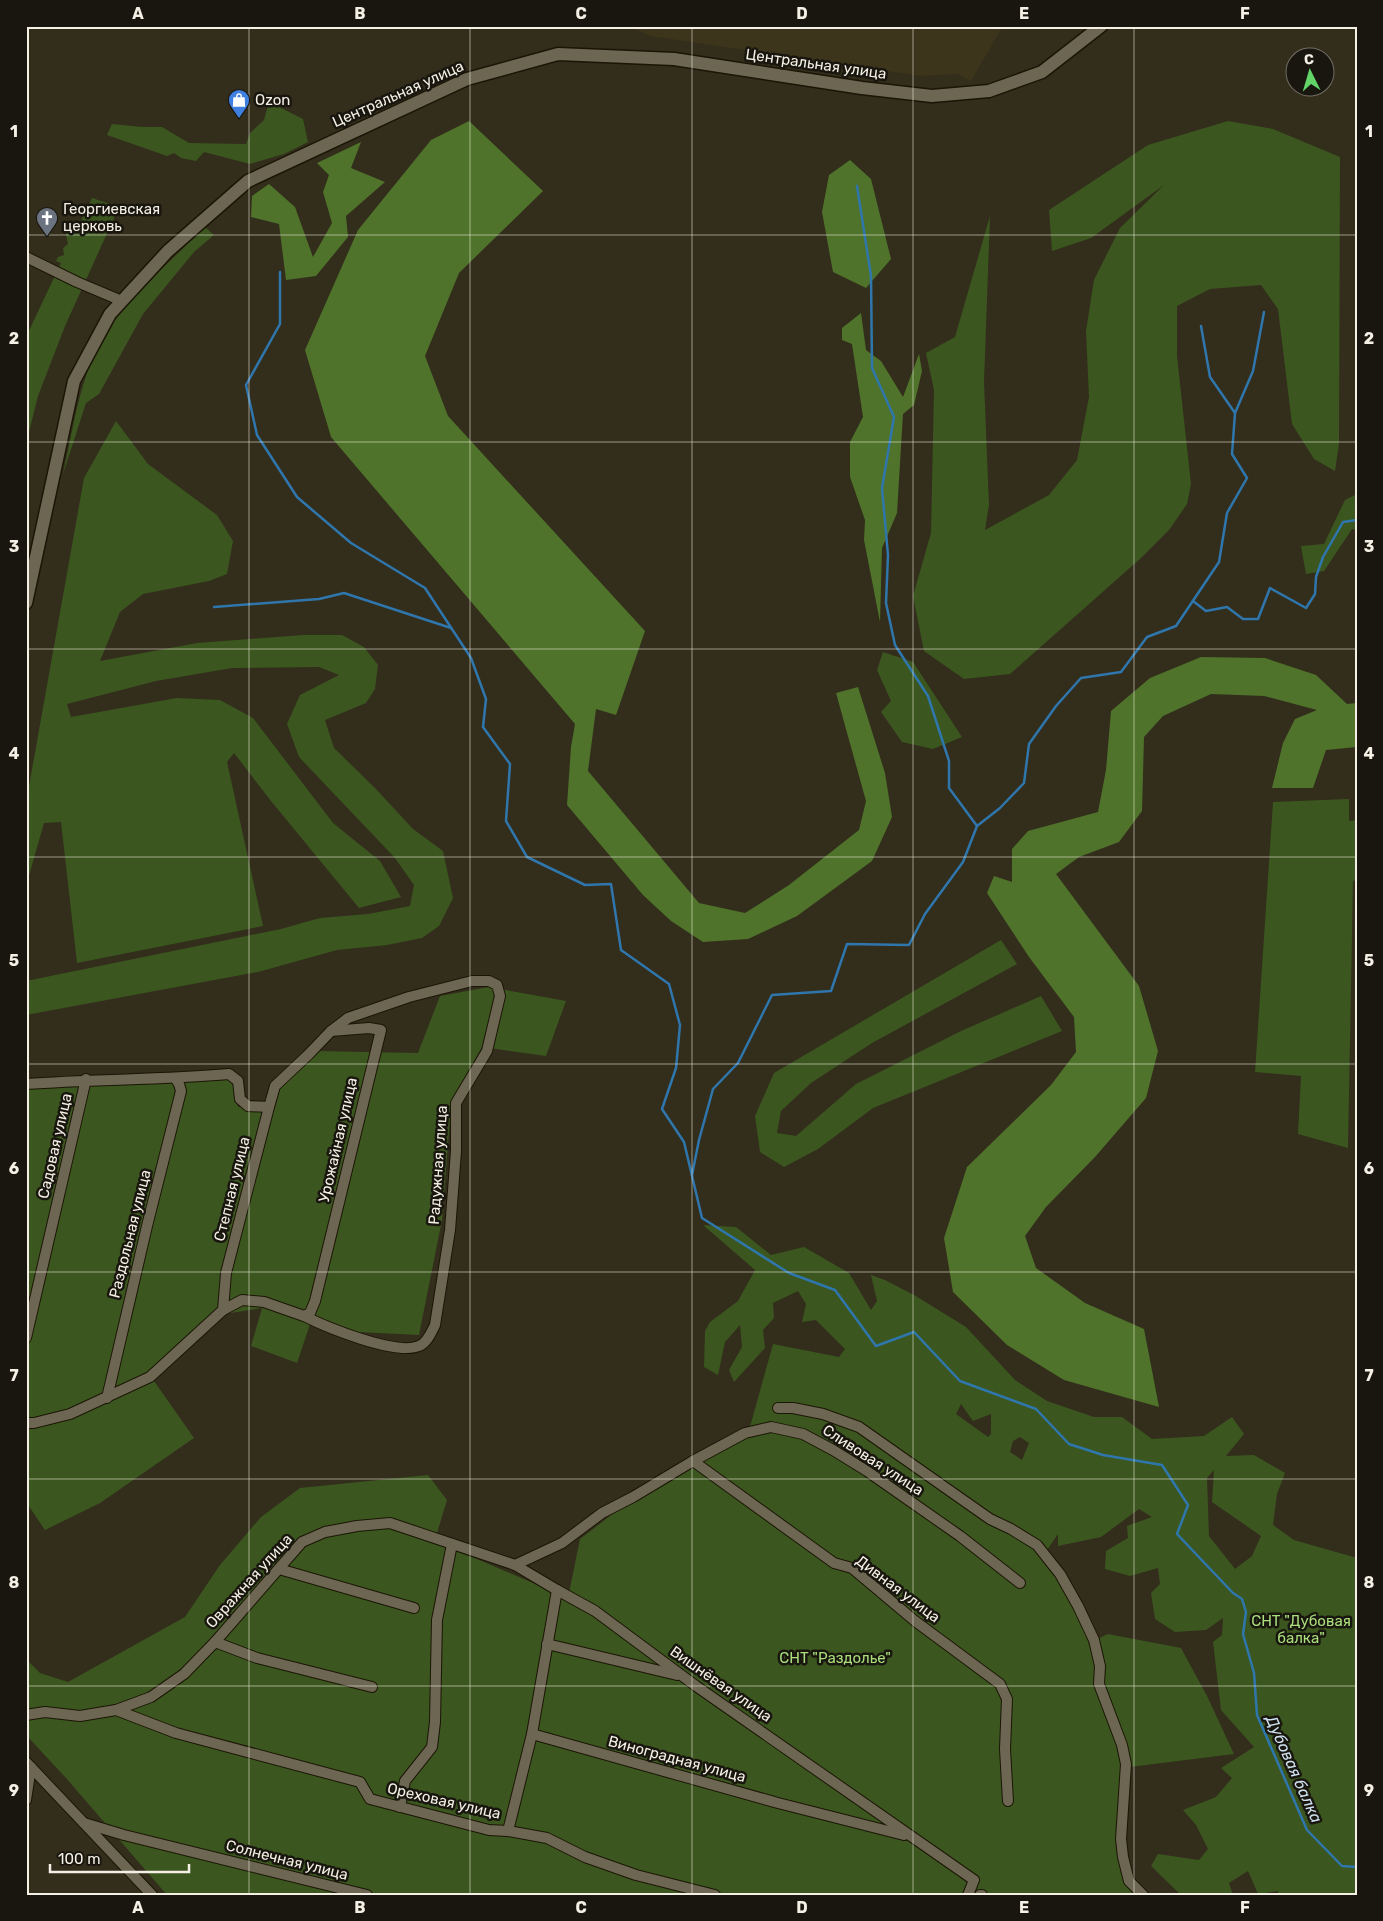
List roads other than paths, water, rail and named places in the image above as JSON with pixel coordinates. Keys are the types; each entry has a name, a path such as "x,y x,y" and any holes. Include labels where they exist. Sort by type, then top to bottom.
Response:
{"street":[{"name":"Центральная улица","path":"26,603 74,381 110,314 168,251 248,181 467,79 558,54 674,59 862,88 932,96 989,91 1042,72 1100,26"},
{"path":"26,257 122,301"},
{"name":"Радужная улица","path":"304,1316 362,1340 407,1348 420,1346 429,1338 435,1325 450,1230 456,1151 456,1103 487,1051 500,996 497,985 489,981 472,981 409,997 348,1018 331,1030"},
{"name":"Урожайная улица","path":"304,1316 310,1313 315,1301 381,1030 369,1028 331,1030"},
{"path":"26,1084 86,1079 175,1078 229,1074 238,1081 240,1099 248,1106 269,1107 275,1086 310,1054 331,1030"},
{"name":"Раздольная улица","path":"107,1398 181,1091 175,1078"},
{"name":"Садовая улица","path":"26,1338 86,1079"},
{"name":"Степная улица","path":"223,1310 226,1272 269,1107"},
{"path":"26,1422 34,1423 70,1414 150,1377 223,1310 242,1300 264,1302 304,1316"},
{"path":"778,1408 793,1408 823,1414 859,1427 990,1519 1036,1545 1060,1574 1094,1640 1100,1666 1099,1684 1122,1745 1126,1764 1121,1839 1123,1857 1129,1881 1143,1895"},
{"name":"Сливовая улица","path":"693,1461 745,1433 771,1427 803,1434 867,1471 960,1536 1020,1584"},
{"path":"515,1565 562,1542 602,1513 693,1461"},
{"name":"Дивная улица","path":"693,1461 834,1564 852,1568 915,1621 1000,1684 1007,1699 1005,1749 1008,1800"},
{"name":"Овражная улица","path":"116,1710 151,1697 184,1674 215,1642 302,1542 325,1532 357,1526 390,1523 515,1565"},
{"path":"400,1807 405,1781 432,1748 435,1722 437,1620 452,1544"},
{"name":"Вишнёвая улица","path":"515,1565 594,1611 683,1676 805,1760 910,1837 974,1880 968,1895"},
{"path":"278,1569 414,1608"},
{"path":"508,1831 532,1734 557,1590"},
{"path":"215,1642 257,1658 372,1687"},
{"path":"547,1644 683,1676"},
{"path":"26,1715 45,1712 80,1716 116,1710"},
{"name":"Ореховая улица","path":"116,1710 176,1733 360,1782 370,1799 489,1830 508,1831 547,1838 585,1856 636,1875 716,1895"},
{"name":"Виноградная улица","path":"532,1734 778,1803 910,1837"},
{"path":"26,1800 29,1764"},
{"path":"29,1764 152,1895"},
{"name":"Солнечная улица","path":"84,1823 124,1835 367,1895"}],"waterway":[{"path":"692,1175 699,1140 713,1089 738,1063 772,995 831,991 847,944 909,945 925,914 963,862 977,826 949,788 949,761 928,696 895,645 886,603 888,555 882,488 894,417 872,368 871,276 857,186"},
{"name":"Дубовая балка","path":"280,272 280,324 246,385 257,435 297,497 351,543 425,588 471,658 486,699 483,727 510,764 506,821 527,857 585,885 611,884 621,950 669,984 680,1025 676,1068 662,1109 684,1142 702,1218 789,1273 835,1290 876,1346 914,1332 960,1381 1036,1409 1069,1444 1103,1455 1162,1465 1188,1505 1177,1534 1233,1593 1242,1599 1246,1612 1243,1634 1254,1673 1257,1715 1307,1830 1342,1866 1357,1867"},
{"path":"1235,413 1253,371 1264,312"},
{"path":"977,826 1000,808 1024,783 1029,744 1056,706 1081,678 1121,672 1147,637 1176,626 1219,562 1227,513 1247,478 1232,454 1235,413 1210,377 1201,326"},
{"path":"1193,601 1206,611 1227,607 1243,619 1258,619 1270,588 1306,608 1315,594 1316,577 1323,557 1343,522 1357,520"},
{"path":"214,607 319,599 344,593 451,628"}],"place":[{"name":"Ozon","path":"239,119"},
{"name":"Георгиевская церковь","path":"47,237"}],"park label":[{"name":"СНТ \"Дубовая балка\"","path":"1301,1630"},
{"name":"СНТ \"Раздолье\"","path":"835,1658"}]}
